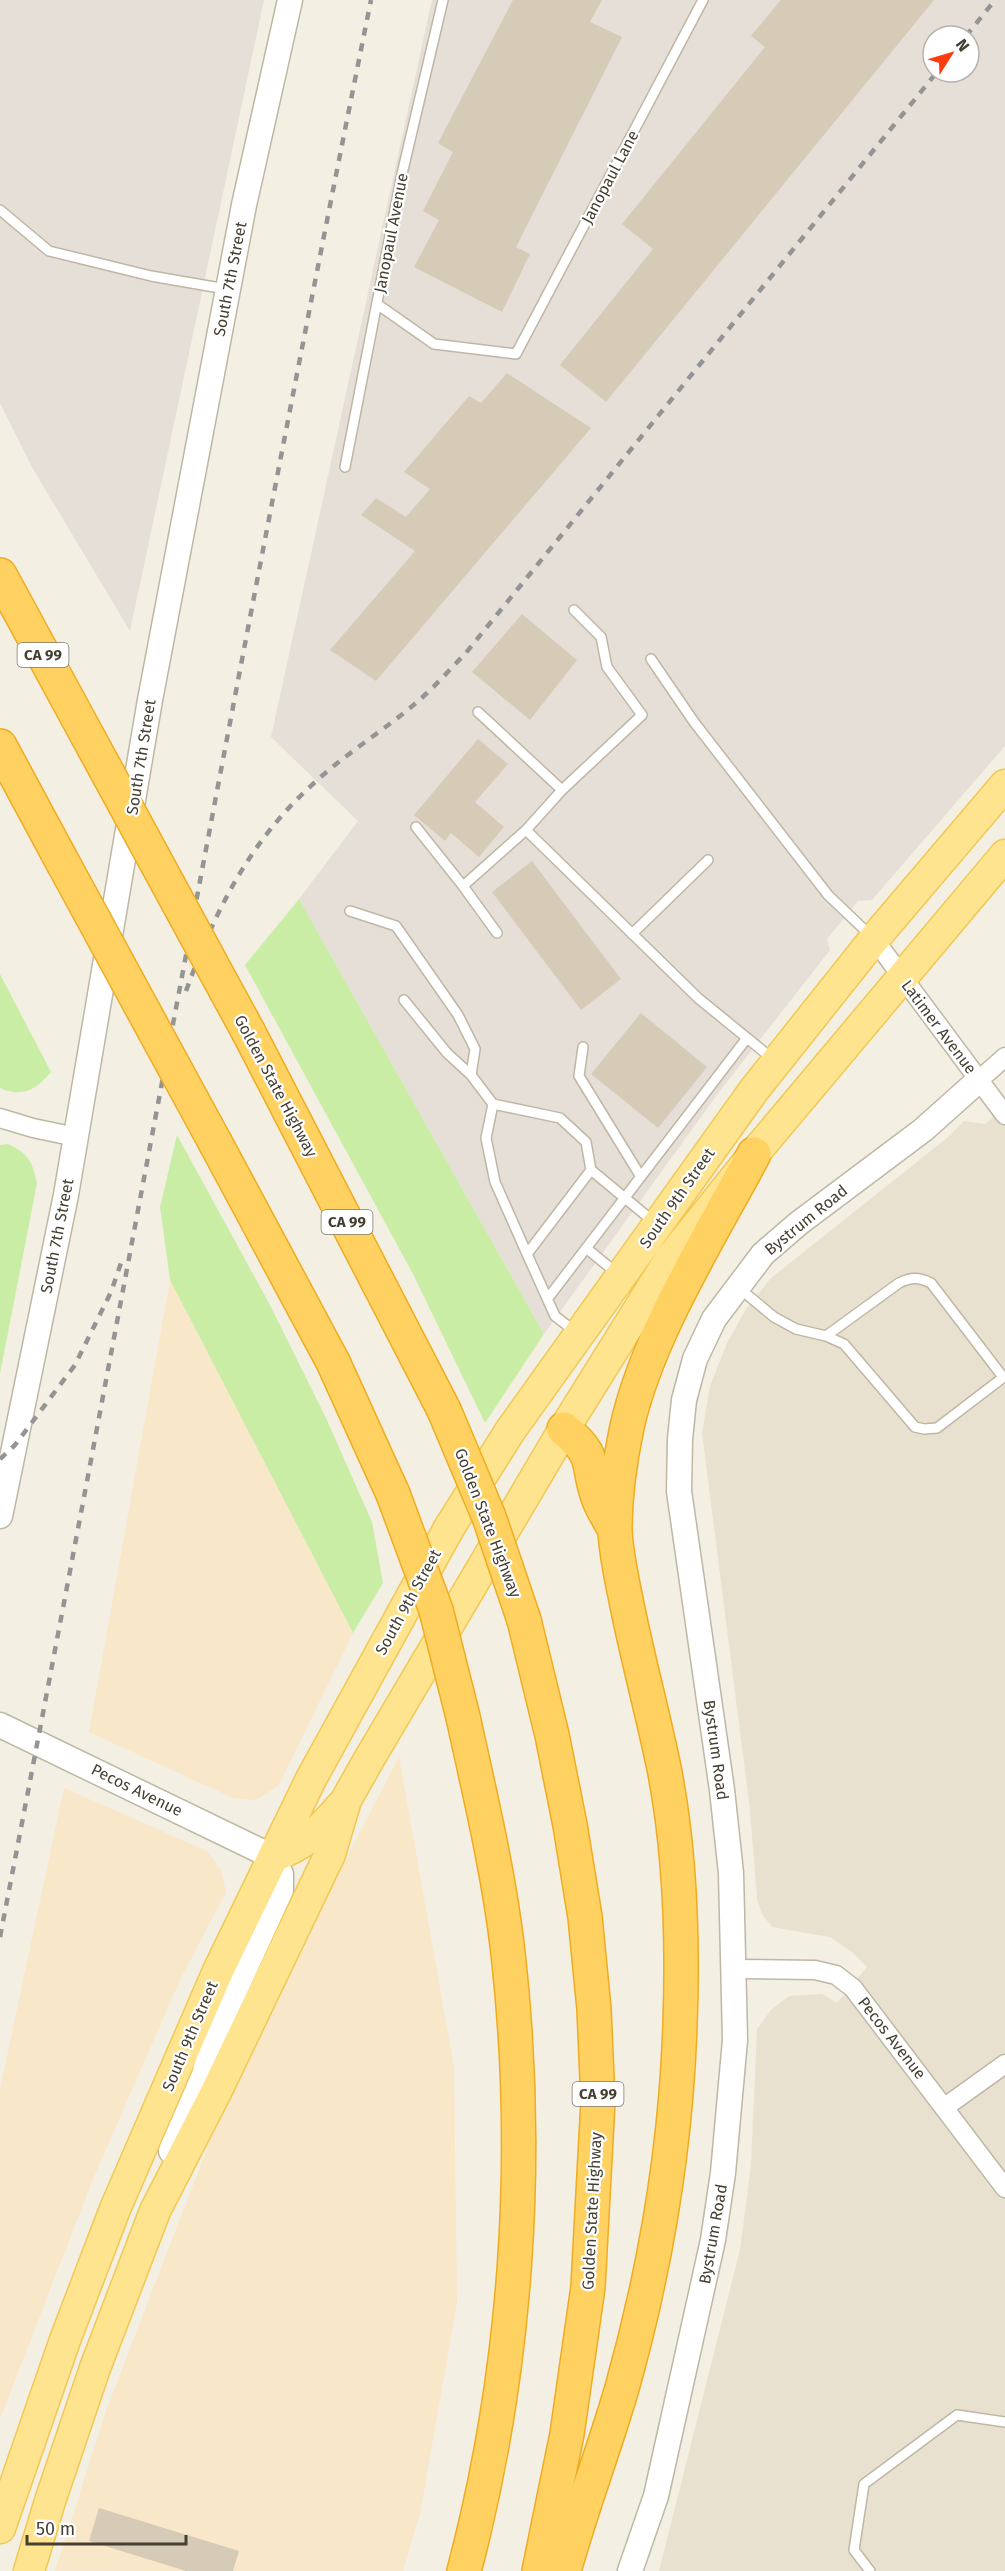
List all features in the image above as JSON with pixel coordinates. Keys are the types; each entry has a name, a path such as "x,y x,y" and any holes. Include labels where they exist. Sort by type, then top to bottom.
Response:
{"highway":[{"name":"Golden State Highway","path":"0,575 249,1033 444,1410 489,1516 524,1620 552,1735 578,1871 594,2009 598,2101 588,2287 567,2434 538,2571"},
{"path":"0,746 333,1362 393,1494 436,1610 463,1717 494,1863 508,1952 516,2042 519,2132 510,2312 500,2390 482,2490 464,2571"},
{"path":"564,2571 622,2389 655,2247 668,2169 680,2027 680,1948 671,1814 664,1768 646,1697 622,1582 615,1532 617,1499 627,1425 657,1340 754,1154"},
{"path":"564,1429 581,1443 591,1460 598,1498 615,1532"}],"main road":[{"name":"South 9th Street","path":"0,2528 12,2488 114,2209 218,1971 311,1779 449,1528 510,1431 776,1062 874,939 1005,785"},
{"name":"South 9th Street","path":"29,2571 95,2367 155,2211 216,2092 330,1854 346,1800 564,1429 670,1259 754,1154 1005,855"},
{"path":"510,1431 527,1424 546,1424 564,1429"},
{"path":"273,1857 298,1847 317,1834 346,1800"},
{"path":"12,2488 50,2501"}],"street":[{"name":"South 7th Street","path":"0,1516 64,1206 150,700 228,289 290,0"},
{"name":"Latimer Avenue","path":"874,939 1005,1115"},
{"name":"Bystrum Road","path":"630,2571 656,2496 713,2240 730,2110 735,2040 730,1873 722,1790 679,1491 680,1439 684,1400 695,1359 714,1319 763,1254 800,1223 923,1130 1005,1057"},
{"path":"0,1118 76,1137"},
{"name":"Pecos Avenue","path":"0,1725 273,1857"},
{"path":"155,2211 166,2162 204,2075 214,2036 281,1890 281,1874 273,1857"},
{"name":"Pecos Avenue","path":"734,1969 815,1971 836,1976 853,1988 1005,2188"},
{"path":"945,2107 1005,2064"}],"lane":[{"name":"Janopaul Avenue","path":"345,467 402,174 443,0"},
{"name":"Janopaul Lane","path":"377,304 434,344 516,354 704,0"},
{"path":"0,210 49,251 151,276 228,289"},
{"path":"463,886 526,830 562,790 642,715 607,667 601,637 574,610"},
{"path":"651,659 694,722 828,895 874,939"},
{"path":"478,712 562,790"},
{"path":"416,826 497,933"},
{"path":"526,830 698,998 776,1062"},
{"path":"632,934 708,860"},
{"path":"350,911 396,926 458,1015 475,1049 471,1075"},
{"path":"404,1000 447,1053 471,1075 493,1104 560,1118 586,1142 591,1170 658,1225"},
{"path":"548,1298 747,1038"},
{"path":"583,1047 579,1076 641,1177"},
{"path":"493,1104 486,1138 495,1182 555,1316 580,1335"},
{"path":"527,1254 591,1170"},
{"path":"586,1248 622,1277"},
{"path":"737,1286 774,1317 796,1329 826,1336 844,1344 902,1414 915,1426 924,1429 937,1428 1004,1376 931,1283 921,1278 908,1279 900,1283 826,1336"},
{"path":"870,2571 854,2550 864,2484 957,2415 1005,2422"}],"shaded area":[{"path":"0,0 264,0 130,631 33,469 0,403"},
{"path":"432,0 1005,0 1005,746 872,900 858,901 827,939 830,950 719,1092 544,1334 299,899 358,821 271,737"},
{"path":"1005,1108 1005,2571 659,2571 740,2250 751,2165 757,2029 771,2010 789,1996 822,1994 837,2003 867,1967 852,1952 830,1937 772,1927 762,1914 757,1899 750,1810 702,1433 710,1386 727,1343 746,1309 771,1278 947,1138 964,1121 985,1124"},
{"path":"170,1280 353,1633 279,1785 256,1800 233,1798 89,1732"},
{"path":"399,1757 454,2067 457,2302 420,2514 403,2571 55,2571 107,2408 210,2141 317,1914"},
{"path":"64,1788 207,1851 221,1870 226,1892 179,1982 93,2179 0,2419 0,2089"}],"green space":[{"path":"299,899 544,1334 485,1423 413,1274 245,965"},
{"path":"0,974 51,1072 40,1084 22,1092 0,1088"},
{"path":"177,1135 270,1305 326,1418 372,1522 383,1583 353,1633 170,1280 160,1207"},
{"path":"8,1144 21,1151 28,1159 37,1183 0,1374 0,1145"}],"building":[{"path":"513,0 602,0 590,22 622,37 516,247 530,254 502,312 414,267 439,220 423,211 453,152 438,143"},
{"path":"781,0 934,0 606,402 560,365 653,249 622,224 765,47 751,36"},
{"path":"507,373 591,428 376,681 330,650 415,551 361,515 376,498 406,517 430,489 404,472 469,396 481,403"},
{"path":"522,614 577,660 530,720 472,672"},
{"path":"478,739 508,764 475,802 504,827 479,857 451,833 445,841 414,815"},
{"path":"532,861 621,979 581,1010 492,892"},
{"path":"641,1013 707,1067 658,1128 591,1074"},
{"path":"99,2508 239,2551 233,2571 186,2571 89,2541"}],"railway":[{"path":"0,1937 229,726 371,0"},
{"path":"976,24 995,0"},
{"path":"186,991 209,933 236,879 270,830 313,784 413,705 465,654 927,84"},
{"path":"0,1459 15,1445 75,1365 111,1292 121,1263"}]}
